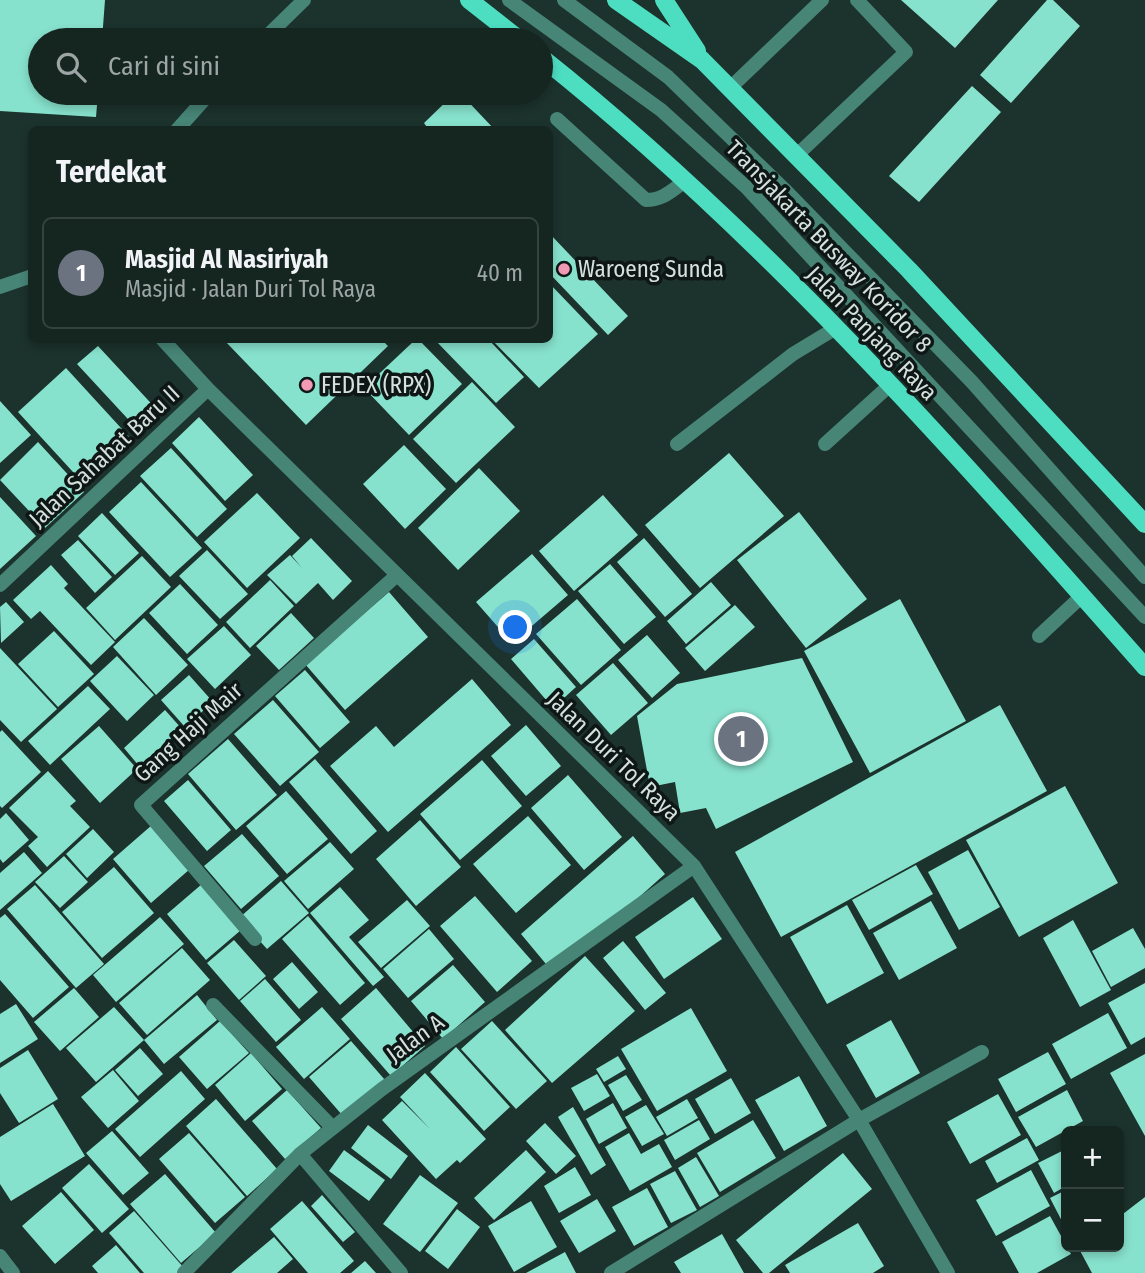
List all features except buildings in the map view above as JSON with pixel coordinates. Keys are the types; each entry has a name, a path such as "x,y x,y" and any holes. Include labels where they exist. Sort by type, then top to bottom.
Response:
{"main road":[{"path":"469,0 505,28"},
{"path":"616,0 702,60 999,365 1145,524"},
{"path":"664,0 702,60"},
{"name":"Jalan Panjang Raya","path":"553,66 685,181 836,328 1145,667"}],"street":[{"path":"275,28 304,0"},
{"name":"Transjakarta Busway Koridor 8","path":"509,0 548,28"},
{"name":"Transjakarta Busway Koridor 8","path":"565,0 668,77 785,189 972,382 1145,577"},
{"path":"730,88 822,0"},
{"path":"797,155 906,52 857,0"},
{"name":"Transjakarta Busway Koridor 8","path":"553,32 661,110 746,187 1145,617"},
{"path":"180,126 199,105"},
{"path":"557,119 646,200 658,200 685,181"},
{"path":"0,287 28,277"},
{"path":"677,444 793,355 836,328"},
{"name":"Jalan Duri Tol Raya","path":"166,343 208,389 694,866 859,1121 948,1273"},
{"path":"825,444 890,385"},
{"name":"Jalan Sahabat Baru II","path":"0,585 208,389"},
{"name":"Gang Haji Mair","path":"255,939 141,805 397,575"},
{"path":"1039,636 1082,596"},
{"name":"Jalan A","path":"184,1273 300,1154 382,1089 694,866"},
{"path":"213,1005 333,1128"},
{"path":"611,1273 859,1121 982,1052"},
{"path":"300,1154 401,1273"},
{"path":"0,1256 13,1273"}],"place":[{"name":"Waroeng Sunda","path":"564,269"},
{"name":"FEDEX (RPX)","path":"307,385"},
{"name":"Masjid Al Nasiriyah","path":"741,739"}]}
